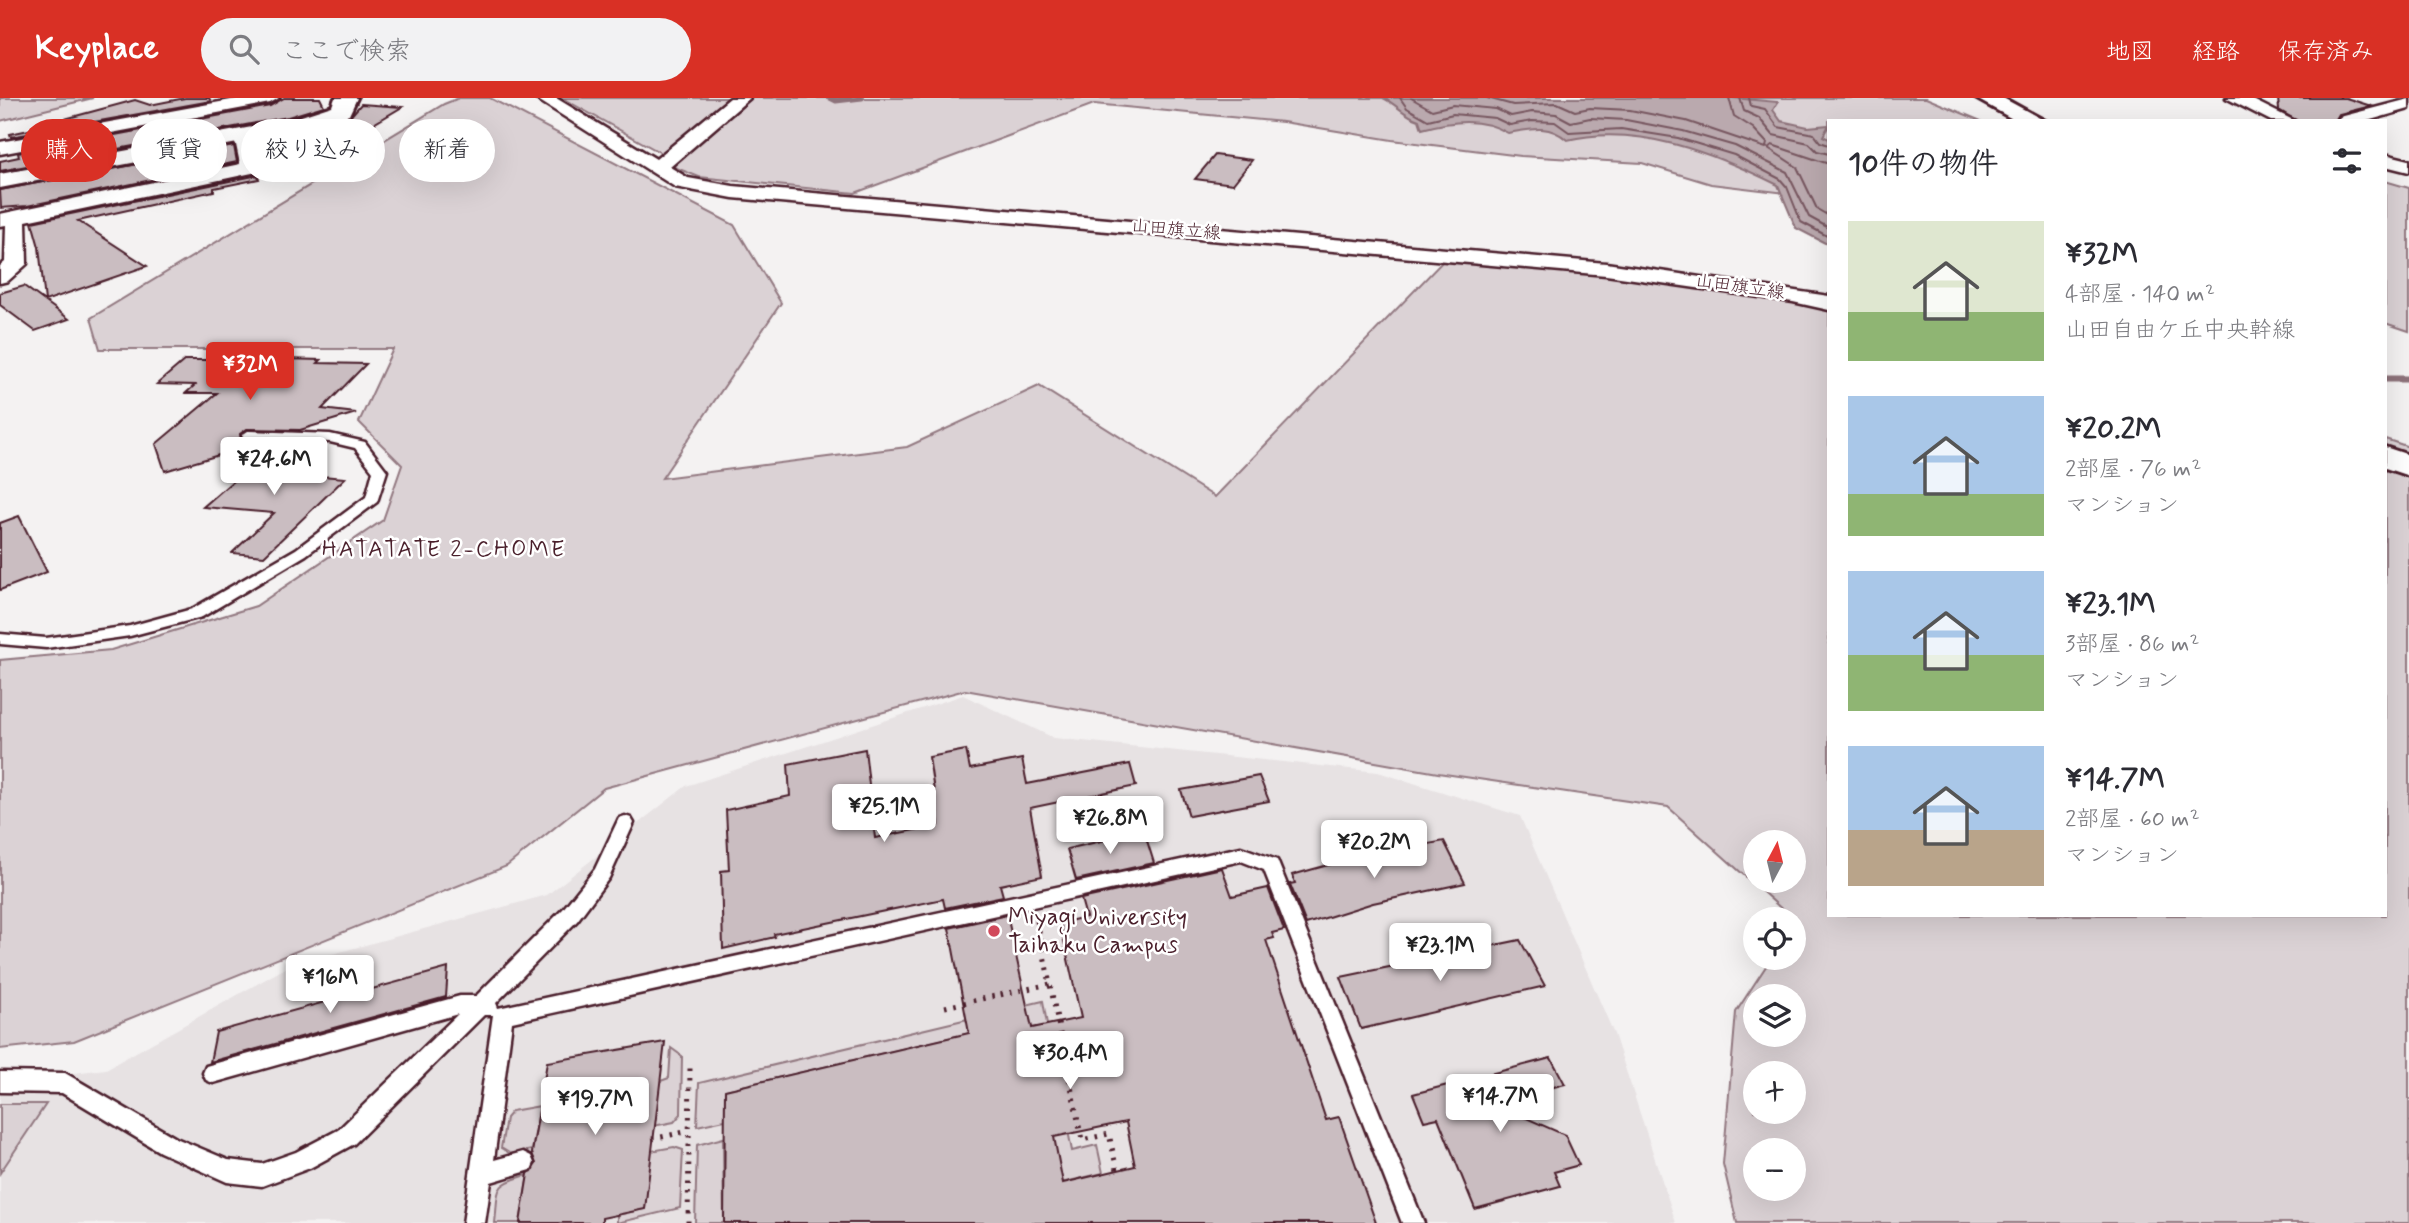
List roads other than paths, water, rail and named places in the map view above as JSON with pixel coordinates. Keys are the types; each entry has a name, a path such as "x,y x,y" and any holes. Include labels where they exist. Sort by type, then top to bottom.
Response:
{"street":[{"path":"0,148 270,98"},
{"path":"317,119 341,110 346,98"},
{"name":"山田旗立線","path":"544,98 572,112 656,169 682,183 733,192 1606,269 1793,295 1827,303"},
{"path":"656,169 741,98"},
{"path":"1986,98 2030,119"},
{"path":"2235,98 2282,119"},
{"path":"2353,119 2409,104"},
{"path":"0,181 241,135"},
{"path":"2387,160 2409,166"},
{"path":"0,276 16,264 8,219 241,170"},
{"path":"2387,458 2409,466"}],"lane":[{"path":"0,639 46,643 130,631 197,612 301,552 372,499 380,471 360,445 330,438 248,435"},
{"path":"0,1082 65,1083 168,1145 227,1171 262,1175 302,1161 346,1137 570,915 602,873 625,822"},
{"path":"213,1073 460,1004 481,1005 503,1015 1241,854 1271,865 1412,1223"},
{"path":"474,1223 503,1015"},
{"path":"481,1174 523,1163"}],"water":[{"path":"1383,98 1732,98 1778,102 1773,110 1781,121 1808,127 1827,125 1823,136 1827,138 1827,244 1796,228 1778,185 1728,162 1676,144 1621,136 1567,140 1546,130 1508,133 1487,124 1466,122 1422,129 1419,120"}],"waterway":[{"path":"830,98 836,101 862,98"},
{"path":"2387,379 2409,379"}],"place":[{"name":"Miyagi University Taihaku Campus","path":"994,931"}],"district":[{"name":"HATATATE 2-CHOME","path":"444,550"}]}
